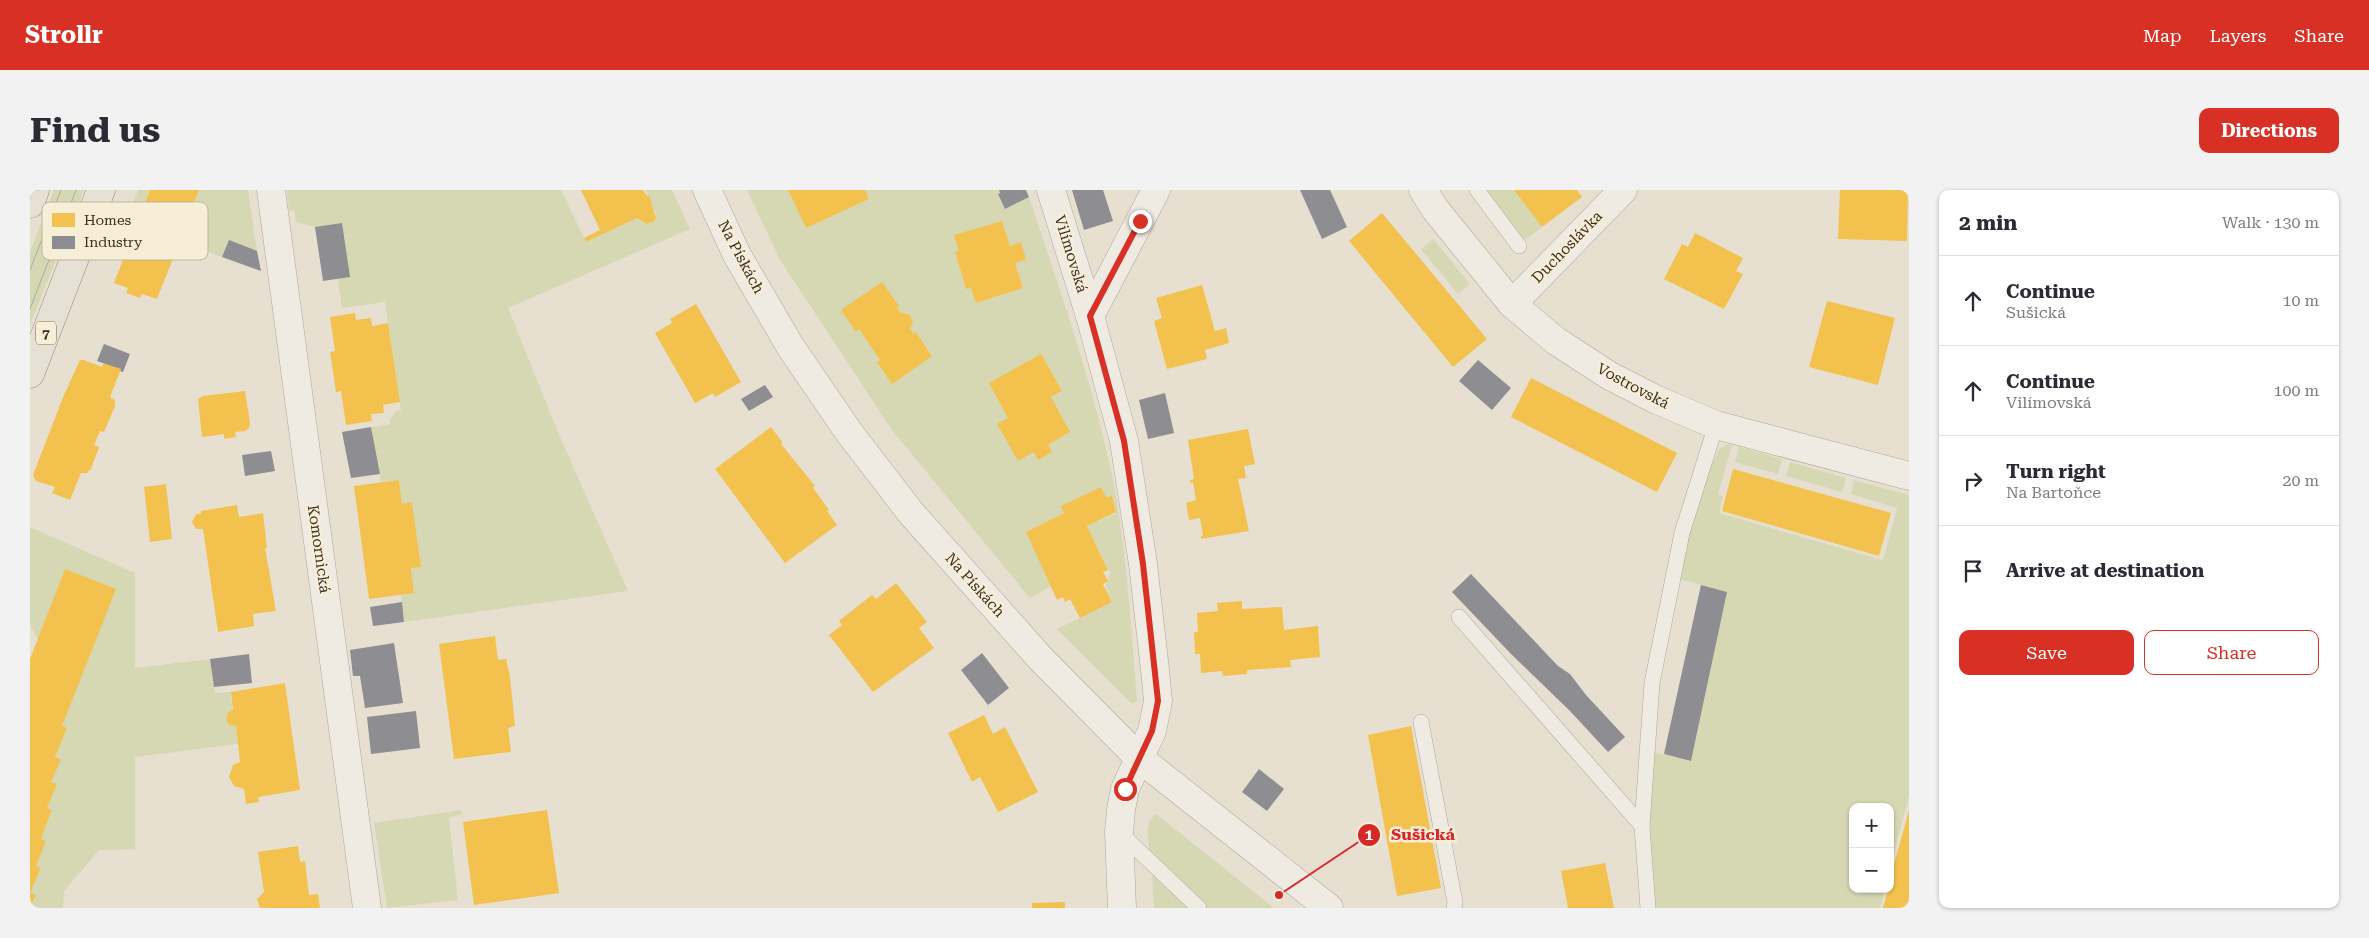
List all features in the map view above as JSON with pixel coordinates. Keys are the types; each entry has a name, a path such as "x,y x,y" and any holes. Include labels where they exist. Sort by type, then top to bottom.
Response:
{"main road":[{"path":"30,204 35,190"},
{"name":"7","path":"96,202 101,190"},
{"name":"7","path":"30,374 74,260"}],"street":[{"name":"Komornická","path":"271,190 367,908"},
{"name":"Na Pískách","path":"707,190 737,255 790,346 879,473 911,513 1041,659 1138,758 1329,908"},
{"name":"Vilímovská","path":"1052,190 1090,316 1124,441 1143,564 1156,670 1158,701 1152,731 1125,789 1119,832 1122,908"},
{"path":"1090,316 1156,190"},
{"name":"Vostrovská","path":"1423,190 1435,209 1512,304 1556,341 1610,376 1657,400 1716,425 1909,476"},
{"name":"Duchoslávka","path":"1512,304 1623,190"}],"lane":[{"path":"1477,190 1519,246"},
{"path":"1648,908 1642,826 1652,683 1682,533 1716,425"},
{"path":"1459,617 1642,826"},
{"path":"1421,722 1455,902 1454,908"},
{"path":"1119,832 1200,908"}],"green space":[{"path":"54,190 84,190 79,202 49,202"},
{"path":"138,190 150,190 145,202 133,202"},
{"path":"199,190 248,190 257,251 229,241 222,257 208,251 208,202 194,202"},
{"path":"287,190 561,190 586,242 637,218 644,224 653,222 656,214 645,190 672,190 690,229 508,308 558,432 628,591 404,622 401,594 414,592 411,568 421,567 412,503 402,504 399,480 381,482 371,427 390,424 390,419 396,411 401,410 385,302 342,308 338,279 349,277 341,223 315,227 296,222 294,210 289,211"},
{"path":"747,190 788,190 806,228 869,199 865,190 999,190 998,195 1005,209 1029,197 1086,373 1113,480 1125,562 1137,701 1132,704 1057,629 1112,602 1106,586 1110,573 1087,526 1116,513 1112,496 1106,497 1101,487 1061,506 1064,513 1026,532 1051,586 1030,598 892,430 780,260","holes":["1002,221 1010,246 1021,243 1026,259 1015,263 1023,288 976,303 971,288 966,289 955,253 959,251 955,235","882,282 900,312 910,315 913,322 910,329 914,334 917,333 932,356 892,383 880,360 859,329 856,332 842,310","1041,355 1062,391 1051,397 1070,432 1048,445 1052,452 1038,459 1034,452 1018,461 998,424 1008,418 989,383"]},
{"path":"1474,190 1514,190 1542,227 1517,246"},
{"path":"42,221 42,260 56,260 30,325 30,252"},
{"path":"1433,239 1470,284 1458,294 1421,249"},
{"path":"1726,445 1732,445 1718,495 1723,496 1719,513 1883,560 1897,508 1851,494 1854,480 1909,495 1909,796 1894,853 1894,803 1849,803 1849,893 1884,893 1880,908 1655,908 1649,811 1650,751 1691,761 1727,592 1675,578 1693,507 1719,449"},
{"path":"1739,447 1782,459 1778,474 1735,462"},
{"path":"1790,462 1846,478 1842,492 1786,476"},
{"path":"30,527 135,573 135,668 210,659 215,693 231,692 232,710 228,713 226,719 229,725 236,726 238,744 135,757 135,849 99,850 64,891 63,908 31,908 36,895 30,893 41,868 36,866 46,841 41,839 52,811 47,808 56,785 51,782 60,759 55,757 67,728 62,726 65,569 38,639 30,625"},
{"path":"461,810 462,814 449,818 458,900 387,908 374,823"},
{"path":"1156,814 1274,908 1207,908 1150,854 1148,827 1152,817"},
{"path":"1152,875 1187,908 1154,908"}],"building: Homes":[{"path":"150,190 199,190 194,202 145,202"},
{"path":"581,190 643,190 647,196 649,195 656,218 653,222 646,224 637,218 586,242 584,238 600,230"},
{"path":"788,190 865,190 869,199 806,228"},
{"path":"1514,190 1577,190 1582,197 1542,227"},
{"path":"1840,190 1908,190 1907,241 1838,239"},
{"path":"1382,213 1487,339 1453,367 1349,241"},
{"path":"1002,221 1010,246 1021,242 1026,259 1015,263 1023,288 976,303 971,288 966,289 955,252 959,251 954,235"},
{"path":"1695,233 1743,258 1736,271 1743,274 1724,309 1664,279 1682,244 1688,247"},
{"path":"123,260 172,260 157,299 142,294 140,298 126,293 128,288 114,283"},
{"path":"882,282 899,306 897,308 900,312 910,315 913,322 910,329 914,334 916,332 932,356 892,384 877,362 880,360 859,329 856,332 841,310"},
{"path":"1202,285 1215,331 1226,328 1229,343 1205,350 1207,359 1167,369 1154,321 1162,318 1156,298"},
{"path":"1827,301 1895,318 1878,385 1809,367"},
{"path":"696,304 741,382 715,397 713,393 695,403 655,333 672,323 670,319"},
{"path":"355,313 356,320 371,318 372,326 388,323 400,402 383,405 384,413 371,414 372,421 346,425 341,391 336,392 330,352 335,351 330,317"},
{"path":"1041,354 1062,391 1051,397 1070,432 1048,445 1052,452 1038,460 1034,452 1018,461 997,424 1008,418 989,383"},
{"path":"80,360 102,367 104,362 121,369 110,397 115,400 115,406 104,432 100,431 94,445 99,447 91,469 87,473 81,473 70,500 52,493 55,487 36,481 33,475 64,395"},
{"path":"1531,378 1677,453 1657,492 1511,417"},
{"path":"245,391 250,423 249,428 245,431 235,432 236,437 224,439 224,434 202,437 198,399 203,396"},
{"path":"771,427 783,443 781,444 815,486 813,488 837,525 785,563 715,469"},
{"path":"1248,429 1255,464 1244,466 1246,478 1238,479 1249,531 1201,539 1201,536 1203,536 1200,518 1189,520 1186,503 1196,500 1193,482 1190,483 1190,480 1194,479 1188,440"},
{"path":"1733,469 1891,513 1879,556 1722,511"},
{"path":"399,480 402,504 412,502 421,567 411,568 414,593 369,599 354,486"},
{"path":"166,484 172,539 150,542 144,487"},
{"path":"1101,487 1106,497 1112,496 1116,512 1087,526 1108,570 1103,572 1108,581 1103,584 1112,602 1080,618 1070,599 1065,602 1063,597 1057,600 1026,532 1064,513 1061,506"},
{"path":"237,505 239,517 263,513 267,548 265,548 276,611 253,614 254,626 218,632 203,529 196,529 192,522 196,514 201,514 201,511"},
{"path":"65,569 116,589 62,726 67,728 55,757 61,759 51,782 57,784 47,808 52,810 41,839 46,841 36,866 41,868 30,893 30,659"},
{"path":"896,583 927,622 919,628 934,648 873,692 829,635 842,625 839,621 872,595 876,599"},
{"path":"1242,601 1242,609 1282,607 1284,630 1318,626 1320,657 1290,660 1291,667 1247,670 1247,674 1223,676 1222,671 1201,673 1200,654 1195,654 1194,632 1198,632 1197,613 1218,611 1217,603"},
{"path":"495,636 498,660 506,659 510,677 515,726 508,728 511,752 454,759 439,644"},
{"path":"285,683 300,790 258,797 259,802 246,804 244,789 234,786 229,777 233,765 240,762 236,726 229,725 226,719 228,713 233,709 231,692"},
{"path":"984,715 993,734 1005,727 1038,792 998,812 980,777 972,782 948,733"},
{"path":"1411,726 1441,888 1397,896 1368,735"},
{"path":"547,810 559,893 474,905 463,822"},
{"path":"1909,810 1909,908 1883,908 1887,893 1894,893 1894,864"},
{"path":"298,846 300,862 305,861 309,895 318,894 320,908 260,908 257,899 264,892 258,852"},
{"path":"1605,863 1614,908 1568,908 1561,871"},
{"path":"30,893 36,895 30,908"},
{"path":"1065,902 1065,908 1032,908 1032,903"}],"building: Industry":[{"path":"999,190 1026,190 1029,197 1005,209 998,194 1000,193"},
{"path":"1072,190 1103,190 1113,221 1084,230"},
{"path":"1300,190 1330,190 1347,227 1322,239"},
{"path":"342,223 350,277 323,281 315,227"},
{"path":"229,240 257,251 261,271 222,257"},
{"path":"104,344 130,354 123,372 120,371 121,369 97,361"},
{"path":"1478,360 1511,388 1492,410 1459,381"},
{"path":"765,385 773,397 749,411 741,399"},
{"path":"1165,393 1174,433 1148,439 1139,400"},
{"path":"371,427 380,474 351,478 342,432"},
{"path":"271,451 275,471 245,476 242,455"},
{"path":"1471,574 1558,666 1570,674 1586,695 1625,737 1608,752 1452,592"},
{"path":"1701,585 1727,592 1691,761 1664,754"},
{"path":"402,602 404,622 373,626 370,607"},
{"path":"394,643 403,703 365,708 360,676 353,676 350,650"},
{"path":"982,653 1009,688 988,705 961,670"},
{"path":"249,654 252,683 214,687 210,659"},
{"path":"416,711 420,748 371,754 367,717"},
{"path":"1259,769 1284,789 1267,811 1242,792"}],"tram line":[{"path":"56,202 61,190"},
{"path":"71,202 76,190"},
{"path":"30,270 42,239"},
{"path":"30,309 49,260"}],"place":[{"name":"Sušická","path":"1279,895"}],"route":[{"path":"1125,789 1152,731 1158,701 1156,670 1143,564 1124,441 1090,316 1140,221"}]}
